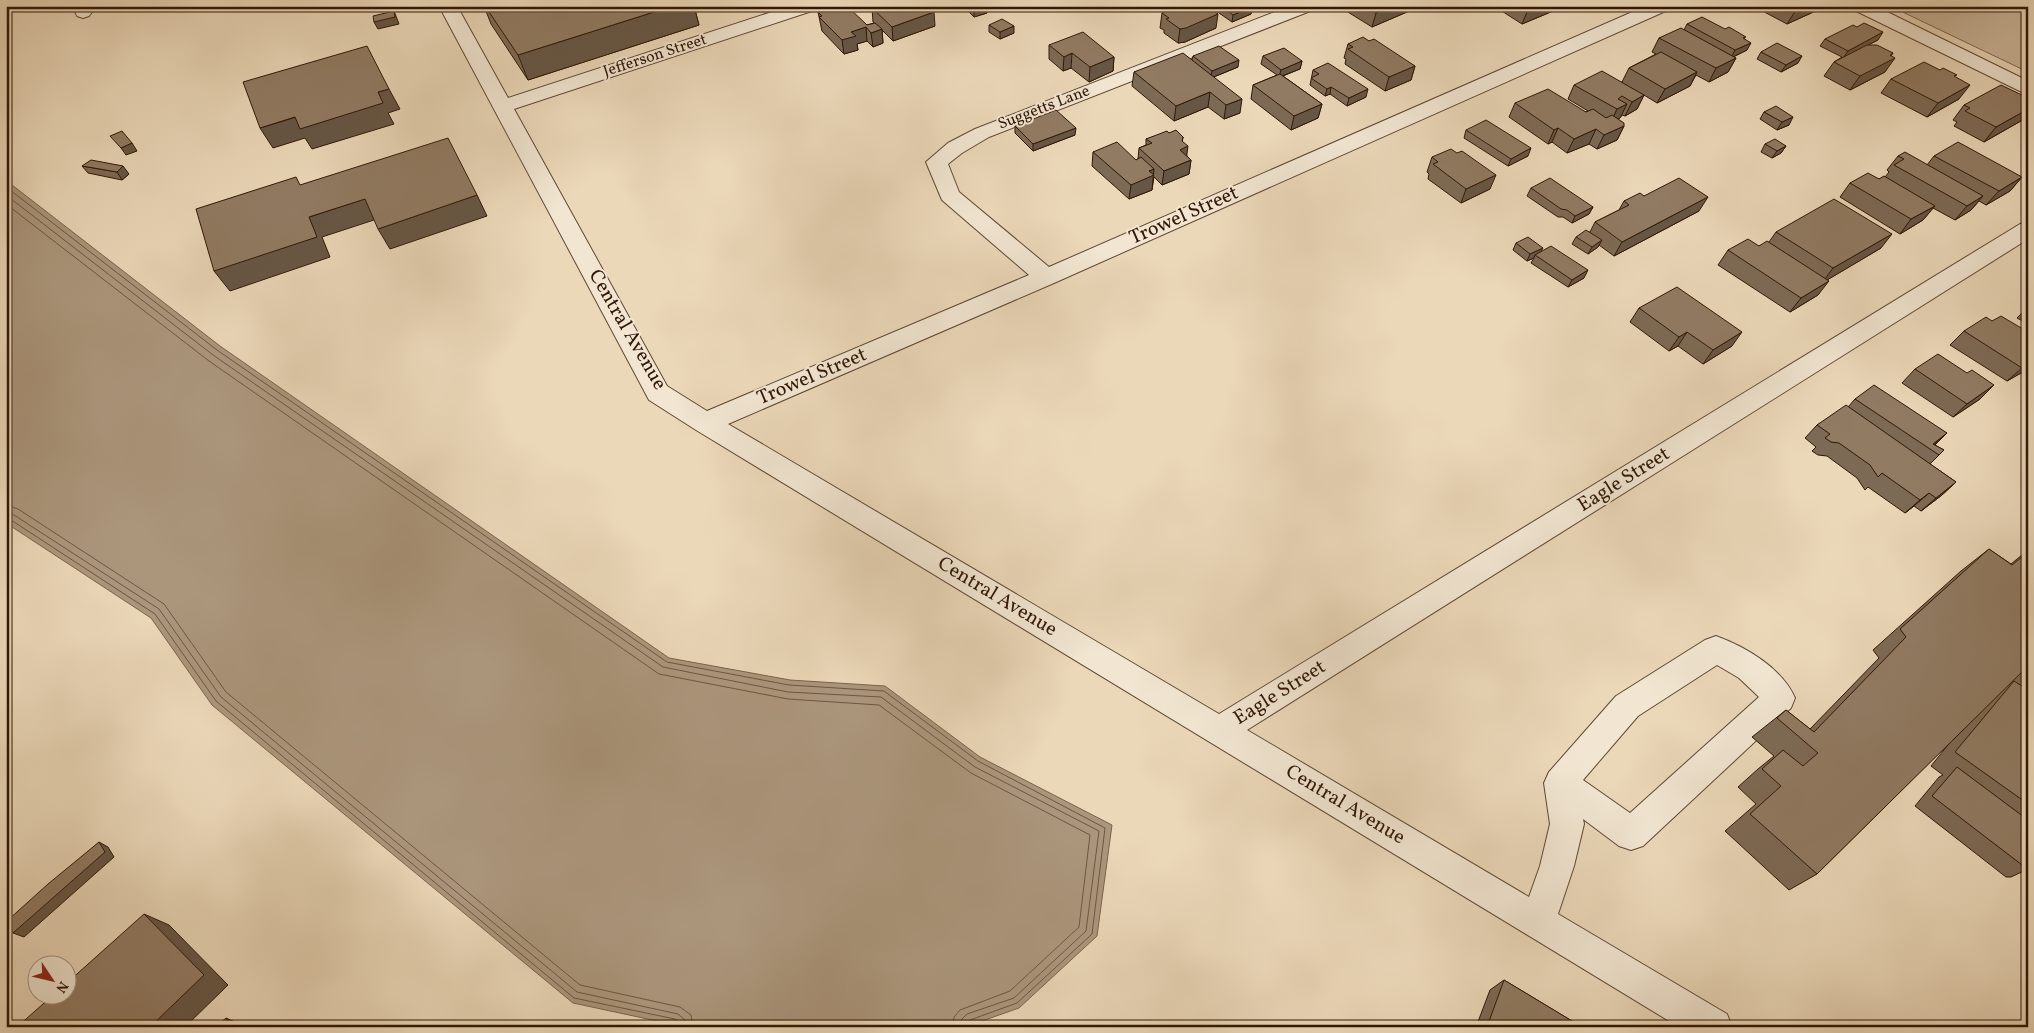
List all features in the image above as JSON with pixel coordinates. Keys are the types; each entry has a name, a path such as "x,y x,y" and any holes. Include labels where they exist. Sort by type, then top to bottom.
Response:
{"street":[{"name":"Central Avenue","path":"448,6 658,393 705,423 1714,1027"},
{"name":"Jefferson Street","path":"502,106 808,6"},
{"name":"Suggetts Lane","path":"1046,277 950,195 937,162 955,148 982,133 1307,6"},
{"name":"Trowel Street","path":"705,423 1046,277 1662,6"},
{"path":"1860,6 2028,89"},
{"name":"Eagle Street","path":"1220,730 2028,229"},
{"path":"1716,649 1750,668 1780,698 1631,834 1560,783 1627,706 1716,649"},
{"path":"1538,921 1557,866 1567,824 1560,783"}],"shaded area":[{"path":"1890,6 2028,6 2028,72"}],"water":[{"path":"6,184 12,185 220,346 669,658 790,680 885,686 980,757 1112,825 1097,936 1019,1008 965,1027 685,1027 573,1003 212,705 151,618 6,523"}],"building":[{"path":"485,6 673,6 518,55"},
{"path":"837,6 848,7 867,25 875,23 882,29 871,33 866,27 851,32 856,36 842,40 819,17 822,16 818,12"},
{"path":"877,6 928,6 934,12 892,27 872,8"},
{"path":"1178,6 1206,6 1218,14 1180,29 1166,19 1169,18 1162,13"},
{"path":"1221,6 1251,6 1252,7 1233,15"},
{"path":"1365,6 1391,6 1376,13"},
{"path":"1522,6 1537,6 1528,10"},
{"path":"1788,6 1804,6 1796,10"},
{"path":"394,11 395,17 374,22 373,16"},
{"path":"1702,17 1725,29 1729,27 1746,37 1743,38 1751,43 1735,50 1687,24"},
{"path":"1002,19 1014,26 1000,32 989,25"},
{"path":"1864,23 1883,32 1848,51 1825,39 1853,25 1857,27"},
{"path":"1681,28 1736,58 1716,68 1659,38"},
{"path":"1083,32 1114,57 1090,67 1072,53 1064,57 1049,45"},
{"path":"1363,37 1369,41 1374,39 1415,66 1389,77 1348,49 1353,47 1348,44"},
{"path":"1777,43 1802,56 1786,65 1761,52"},
{"path":"1867,45 1877,45 1893,53 1890,55 1895,58 1860,76 1834,62"},
{"path":"367,46 389,89 378,92 383,103 300,129 295,117 260,128 243,82"},
{"path":"1219,46 1239,60 1212,71 1193,56"},
{"path":"1284,48 1302,61 1281,70 1263,56"},
{"path":"1661,52 1697,72 1665,89 1629,68"},
{"path":"1183,53 1242,99 1226,105 1210,92 1176,106 1134,72"},
{"path":"1924,62 1940,70 1943,68 1957,75 1954,76 1970,85 1938,103 1891,79"},
{"path":"1328,63 1368,89 1349,98 1331,87 1327,89 1311,78 1319,74 1313,70"},
{"path":"1602,71 1644,95 1632,102 1622,96 1618,99 1627,104 1617,109 1574,85"},
{"path":"1280,74 1322,104 1294,116 1253,85"},
{"path":"2001,85 2028,98 2028,109 1996,127 1965,111 1970,108 1964,105"},
{"path":"1548,89 1586,112 1593,109 1606,118 1612,115 1624,123 1624,126 1604,135 1596,129 1574,139 1558,128 1554,130 1515,103"},
{"path":"1776,106 1793,117 1782,122 1764,112"},
{"path":"1056,110 1076,128 1033,144 1015,126"},
{"path":"1486,120 1531,148 1511,159 1466,130"},
{"path":"1176,130 1183,137 1182,141 1188,146 1180,150 1191,160 1164,171 1139,148 1152,143 1146,139 1167,131 1169,133"},
{"path":"122,131 132,143 121,148 110,136"},
{"path":"448,138 477,195 378,229 365,199 309,217 317,237 214,271 196,209 296,177 300,185"},
{"path":"1775,139 1786,146 1777,151 1765,144"},
{"path":"1117,142 1136,160 1141,157 1154,169 1149,171 1154,175 1131,185 1093,152"},
{"path":"1958,142 2022,177 1999,191 1934,156"},
{"path":"1451,149 1457,153 1462,151 1496,175 1466,189 1433,164 1438,162 1432,157"},
{"path":"1905,152 1983,196 1967,206 1894,165 1904,159 1898,156"},
{"path":"91,160 123,166 117,172 82,166"},
{"path":"1868,173 1879,179 1884,176 1935,206 1911,219 1850,183"},
{"path":"1550,178 1593,207 1575,216 1567,210 1561,209 1531,188"},
{"path":"1679,178 1708,197 1622,242 1595,222 1629,205 1624,201 1640,193 1644,196"},
{"path":"1834,199 1892,234 1833,268 1776,232"},
{"path":"1586,230 1602,240 1592,247 1576,237"},
{"path":"1528,237 1543,248 1530,254 1516,243"},
{"path":"1748,239 1759,246 1767,241 1829,281 1801,298 1728,250"},
{"path":"1551,246 1588,270 1572,280 1535,255"},
{"path":"1677,287 1742,332 1713,350 1687,332 1679,337 1639,308"},
{"path":"2001,316 2028,332 2028,364 2022,368 1964,331 1986,317 1992,321"},
{"path":"1938,354 1967,373 1972,370 1994,385 1967,404 1915,369"},
{"path":"1874,385 1947,433 1933,444 1944,450 1939,455 1855,399"},
{"path":"1846,405 1956,482 1936,498 1929,493 1920,500 1882,473 1878,477 1870,465 1839,443 1831,442 1825,438 1830,434 1817,425"},
{"path":"1989,549 2012,565 2028,552 2028,666 1817,874 1750,814 1781,786 1762,769 1783,750 1803,766 1818,753 1777,718 1786,710 1814,732 1906,637 1900,629"},
{"path":"2014,681 2028,690 2028,804 1955,752"},
{"path":"1957,767 2028,820 2028,868 1932,796"},
{"path":"99,842 105,852 13,933 7,921"},
{"path":"144,914 204,975 150,1027 17,1027 41,1006 78,1006 78,973"},
{"path":"1504,980 1582,1027 1487,1027"},
{"path":"226,1018 232,1027 216,1027"}]}
